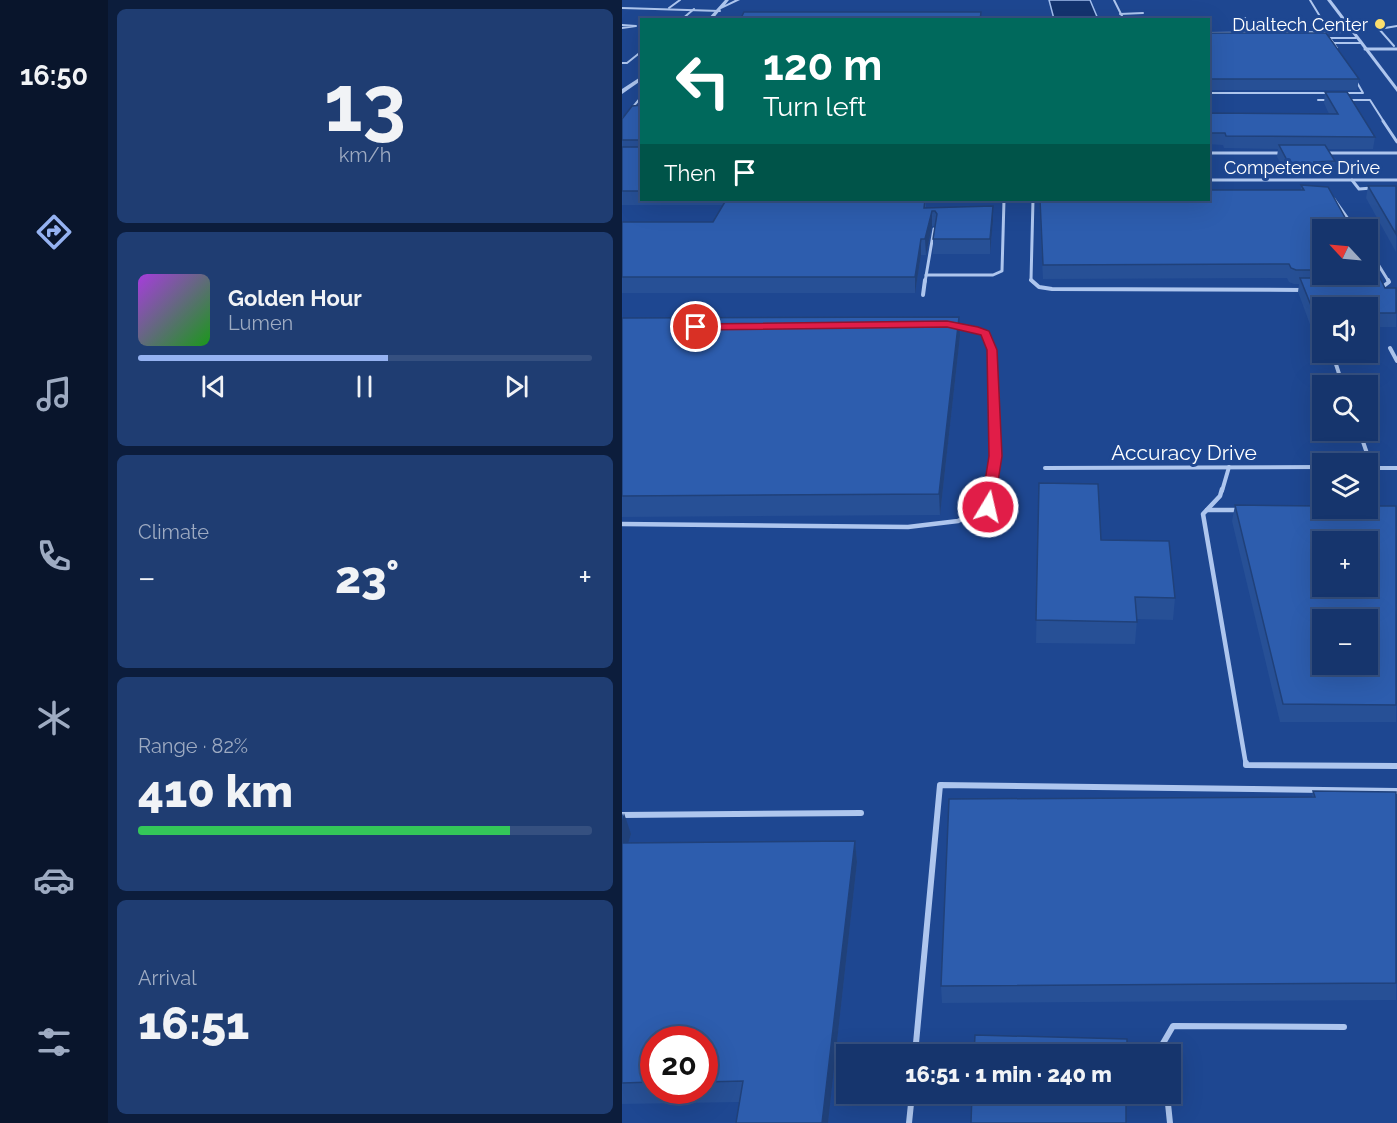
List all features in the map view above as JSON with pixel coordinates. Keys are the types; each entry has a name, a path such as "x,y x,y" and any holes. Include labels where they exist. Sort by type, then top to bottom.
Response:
{"street":[{"path":"721,10 727,0"},
{"path":"711,18 738,0"},
{"path":"1329,0 1396,91"},
{"path":"1365,49 1395,48"},
{"path":"622,92 640,78"}],"lane":[{"path":"668,8 680,0"},
{"path":"1114,0 1122,18"},
{"path":"1310,0 1324,23 1346,23"},
{"path":"622,8 721,10"},
{"path":"683,18 694,9"},
{"path":"1120,14 1143,13"},
{"path":"1245,18 1254,33"},
{"path":"1395,48 1379,28 1396,26"},
{"path":"622,27 640,27"},
{"path":"1210,33 1352,32"},
{"path":"1322,38 1356,38"},
{"path":"1330,38 1339,53"},
{"path":"1333,43 1361,43"},
{"path":"622,63 627,63 640,53"},
{"path":"1210,93 1363,93 1351,73"},
{"path":"622,120 640,98"},
{"path":"1318,100 1370,100 1395,136 1396,142"},
{"path":"625,116 633,116"},
{"path":"1210,153 1291,153"},
{"path":"1314,153 1396,153"},
{"name":"Competence Drive","path":"1210,180 1396,180"},
{"path":"1352,180 1359,189 1378,188"},
{"path":"1310,181 1316,187"},
{"path":"1322,194 1334,199 1348,219"},
{"path":"926,275 993,275 1002,271 1004,201"},
{"path":"1033,201 1031,280 1039,287 1052,289 1310,290"},
{"path":"923,295 934,229"},
{"path":"1376,289 1384,288 1389,282 1378,264"},
{"path":"622,524 908,527 958,521 988,507 996,456 992,350 985,334 975,329 947,324"},
{"path":"1390,348 1396,361"},
{"path":"1229,467 1220,496 1203,514 1246,765 1396,766"},
{"name":"Accuracy Drive","path":"1045,468 1312,467"},
{"path":"1378,468 1396,468"},
{"path":"1207,510 1242,510"},
{"path":"916,1044 940,785 1396,791"},
{"path":"622,814 861,813"},
{"path":"1163,1044 1173,1026 1344,1027"},
{"path":"909,1123 911,1104"},
{"path":"1168,1104 1170,1123"}],"water":[{"path":"1049,0 1090,0 1098,18 1054,18"}],"building":[{"path":"744,12 981,12 980,18 741,18"},
{"path":"1210,33 1326,33 1359,79 1210,79"},
{"path":"1325,92 1347,92 1375,137 1226,136 1225,133 1210,133 1210,113 1338,114"},
{"path":"640,105 640,140 622,140 622,119 632,106"},
{"path":"1279,145 1325,145 1335,161 1289,164"},
{"path":"622,147 639,147 640,191 622,191"},
{"path":"1301,185 1328,187 1346,219 1312,219 1312,270 1296,270 1289,264 1043,265 1040,201 1210,201 1210,190 1304,190"},
{"path":"1368,186 1396,186 1396,234"},
{"path":"725,201 925,201 924,208 993,206 990,239 933,239 937,214 932,211 925,239 921,239 915,277 622,277 622,222 713,222"},
{"path":"1300,278 1312,278 1312,285 1378,285 1378,278 1380,278 1385,288 1396,288 1396,313 1378,313 1378,297 1312,297 1312,308"},
{"path":"959,317 939,494 622,496 622,318"},
{"path":"1039,483 1098,484 1101,540 1169,541 1175,598 1135,597 1137,622 1036,620"},
{"path":"1235,505 1312,506 1312,519 1378,519 1378,506 1396,506 1396,705 1283,704"},
{"path":"1313,791 1396,792 1396,983 941,986 949,799 1315,797"},
{"path":"855,841 822,1123 736,1123 743,1081 718,1082 718,1026 640,1026 640,1082 622,1083 622,843"},
{"path":"975,1035 1127,1039 1127,1044 975,1044"},
{"path":"972,1104 1126,1104 1126,1123 971,1123"}],"place":[{"name":"Dualtech Center","path":"1380,24"}],"route":[{"path":"696,327 947,324 975,329 985,334 992,350 996,456 988,507"}]}
